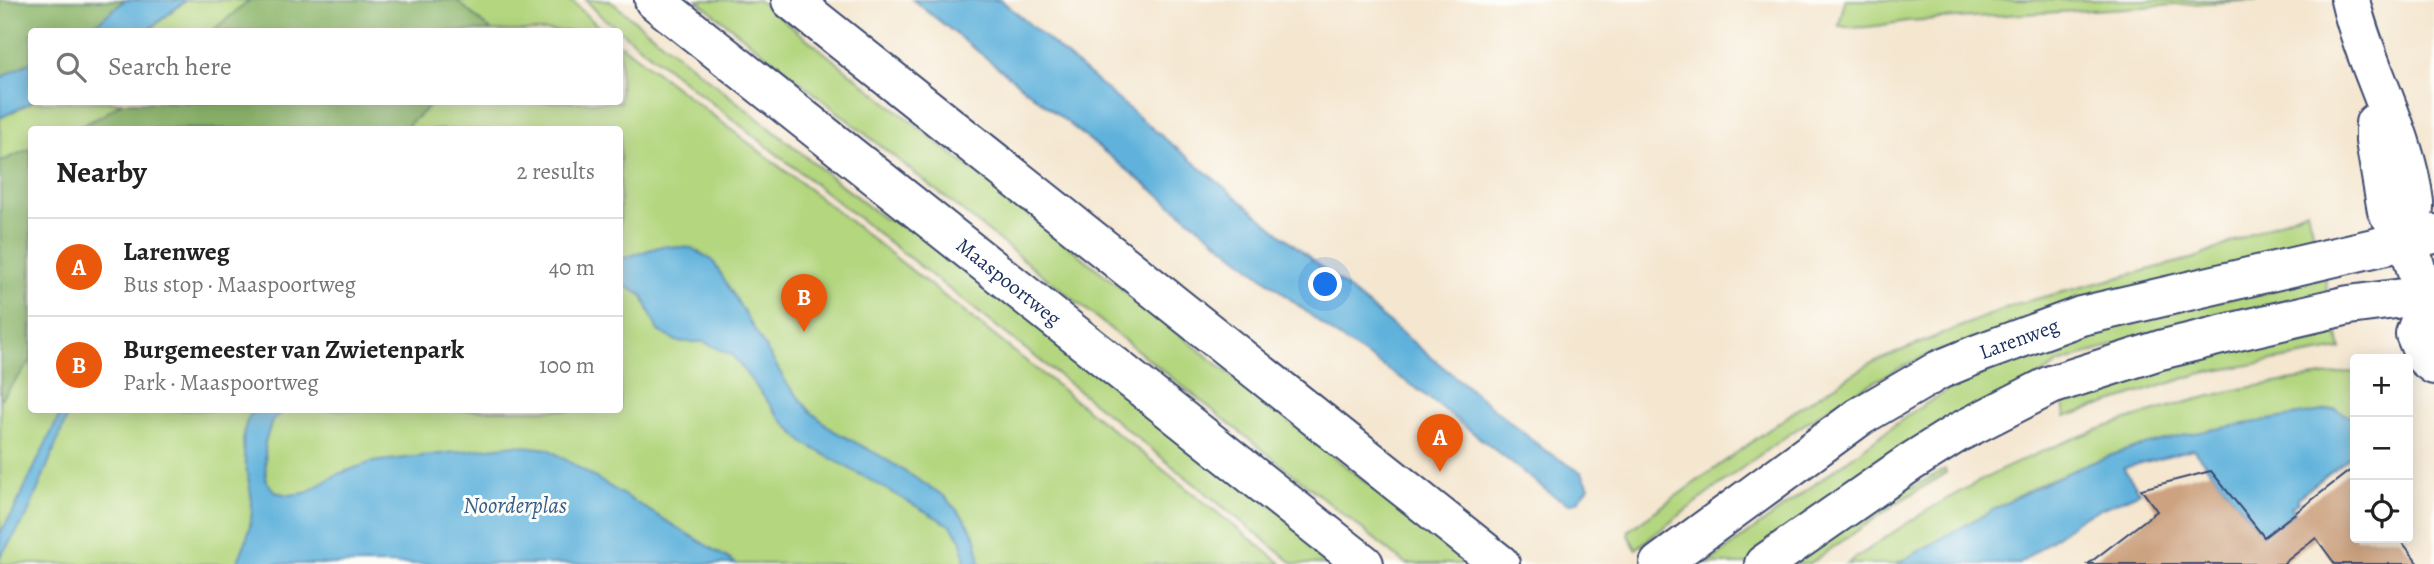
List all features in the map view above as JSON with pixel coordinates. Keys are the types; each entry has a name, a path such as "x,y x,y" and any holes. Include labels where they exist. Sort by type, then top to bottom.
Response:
{"street":[{"name":"Maaspoortweg","path":"654,0 1364,564"},
{"path":"791,0 1500,564"},
{"path":"2350,0 2375,79 2397,133 2410,179 2430,302 2415,334 2425,358 2434,365"},
{"name":"Larenweg","path":"1659,564 1859,417 1917,382 1970,357 2081,316 2421,237"},
{"path":"1764,564 1946,440 2051,385 2161,350 2349,305 2430,302"}],"green space":[{"path":"0,0 125,0 87,28 28,28 28,64 0,78"},
{"path":"186,0 566,0 574,3 600,28 152,28"},
{"path":"250,0 456,0 489,28 216,28"},
{"path":"586,0 609,0 883,218 925,229 1346,564 1294,564 1079,391 623,33 623,28 616,28"},
{"path":"697,0 758,0 1469,564 1406,564"},
{"path":"1845,0 2258,0 1907,21 1856,27 1839,26"},
{"path":"623,46 828,204 1282,564 0,564 0,118 28,104 623,105"},
{"path":"118,105 431,105 409,126 80,126"},
{"path":"28,149 28,365 0,400 0,162"},
{"path":"2307,210 2316,249 1930,354 1890,373 1777,442 1636,549 1628,535 1629,530 1799,408 1871,363 2016,304 2198,257"},
{"path":"2325,276 2327,292 2129,340 2059,363 1751,564 1707,564 1911,413 1993,367 2068,335"},
{"path":"2336,327 2341,349 2198,374 2065,417 2063,402 2130,379"},
{"path":"2350,372 2350,417 2334,409 2196,433 2130,449 2044,482 1896,564 1847,564 1920,515 1978,482 2045,450 2151,412 2270,384"},
{"path":"1945,469 1946,473 1900,501 1809,564 1783,564 1906,478 1913,487"}],"water":[{"path":"125,0 186,0 151,28 87,28"},
{"path":"913,0 1001,0 1141,119 1543,449 1582,473 1589,487 1578,501 1569,504 1551,494 1416,388 1338,337"},
{"path":"28,64 28,104 0,118 0,78"},
{"path":"662,246 692,248 713,261 788,385 810,411 834,431 879,455 944,496 965,519 976,538 980,564 965,564 962,541 951,526 804,443 781,419 732,355 704,342 678,342 658,331 642,295 623,285 623,258"},
{"path":"2335,409 2350,416 2350,457 2296,499 2298,502 2291,508 2295,512 2263,535 2193,449 2123,468 2140,492 2082,517 2019,564 1896,564 2010,500 2069,472 2130,449 2232,426"},
{"path":"61,413 69,413 27,516 0,557 0,533 13,512"},
{"name":"Noorderplas","path":"251,413 281,413 272,421 265,442 266,480 275,492 289,495 305,493 338,474 372,462 515,445 548,449 737,564 236,564 247,536 252,513 243,444 247,421"}],"building":[{"path":"2211,471 2264,537 2348,472 2350,543 2403,543 2419,564 2335,564 2316,538 2285,564 2088,564 2157,511 2141,489"}],"place":[{"name":"Burgemeester van Zwietenpark","path":"804,332"},
{"name":"Larenweg","path":"1440,472"}]}
